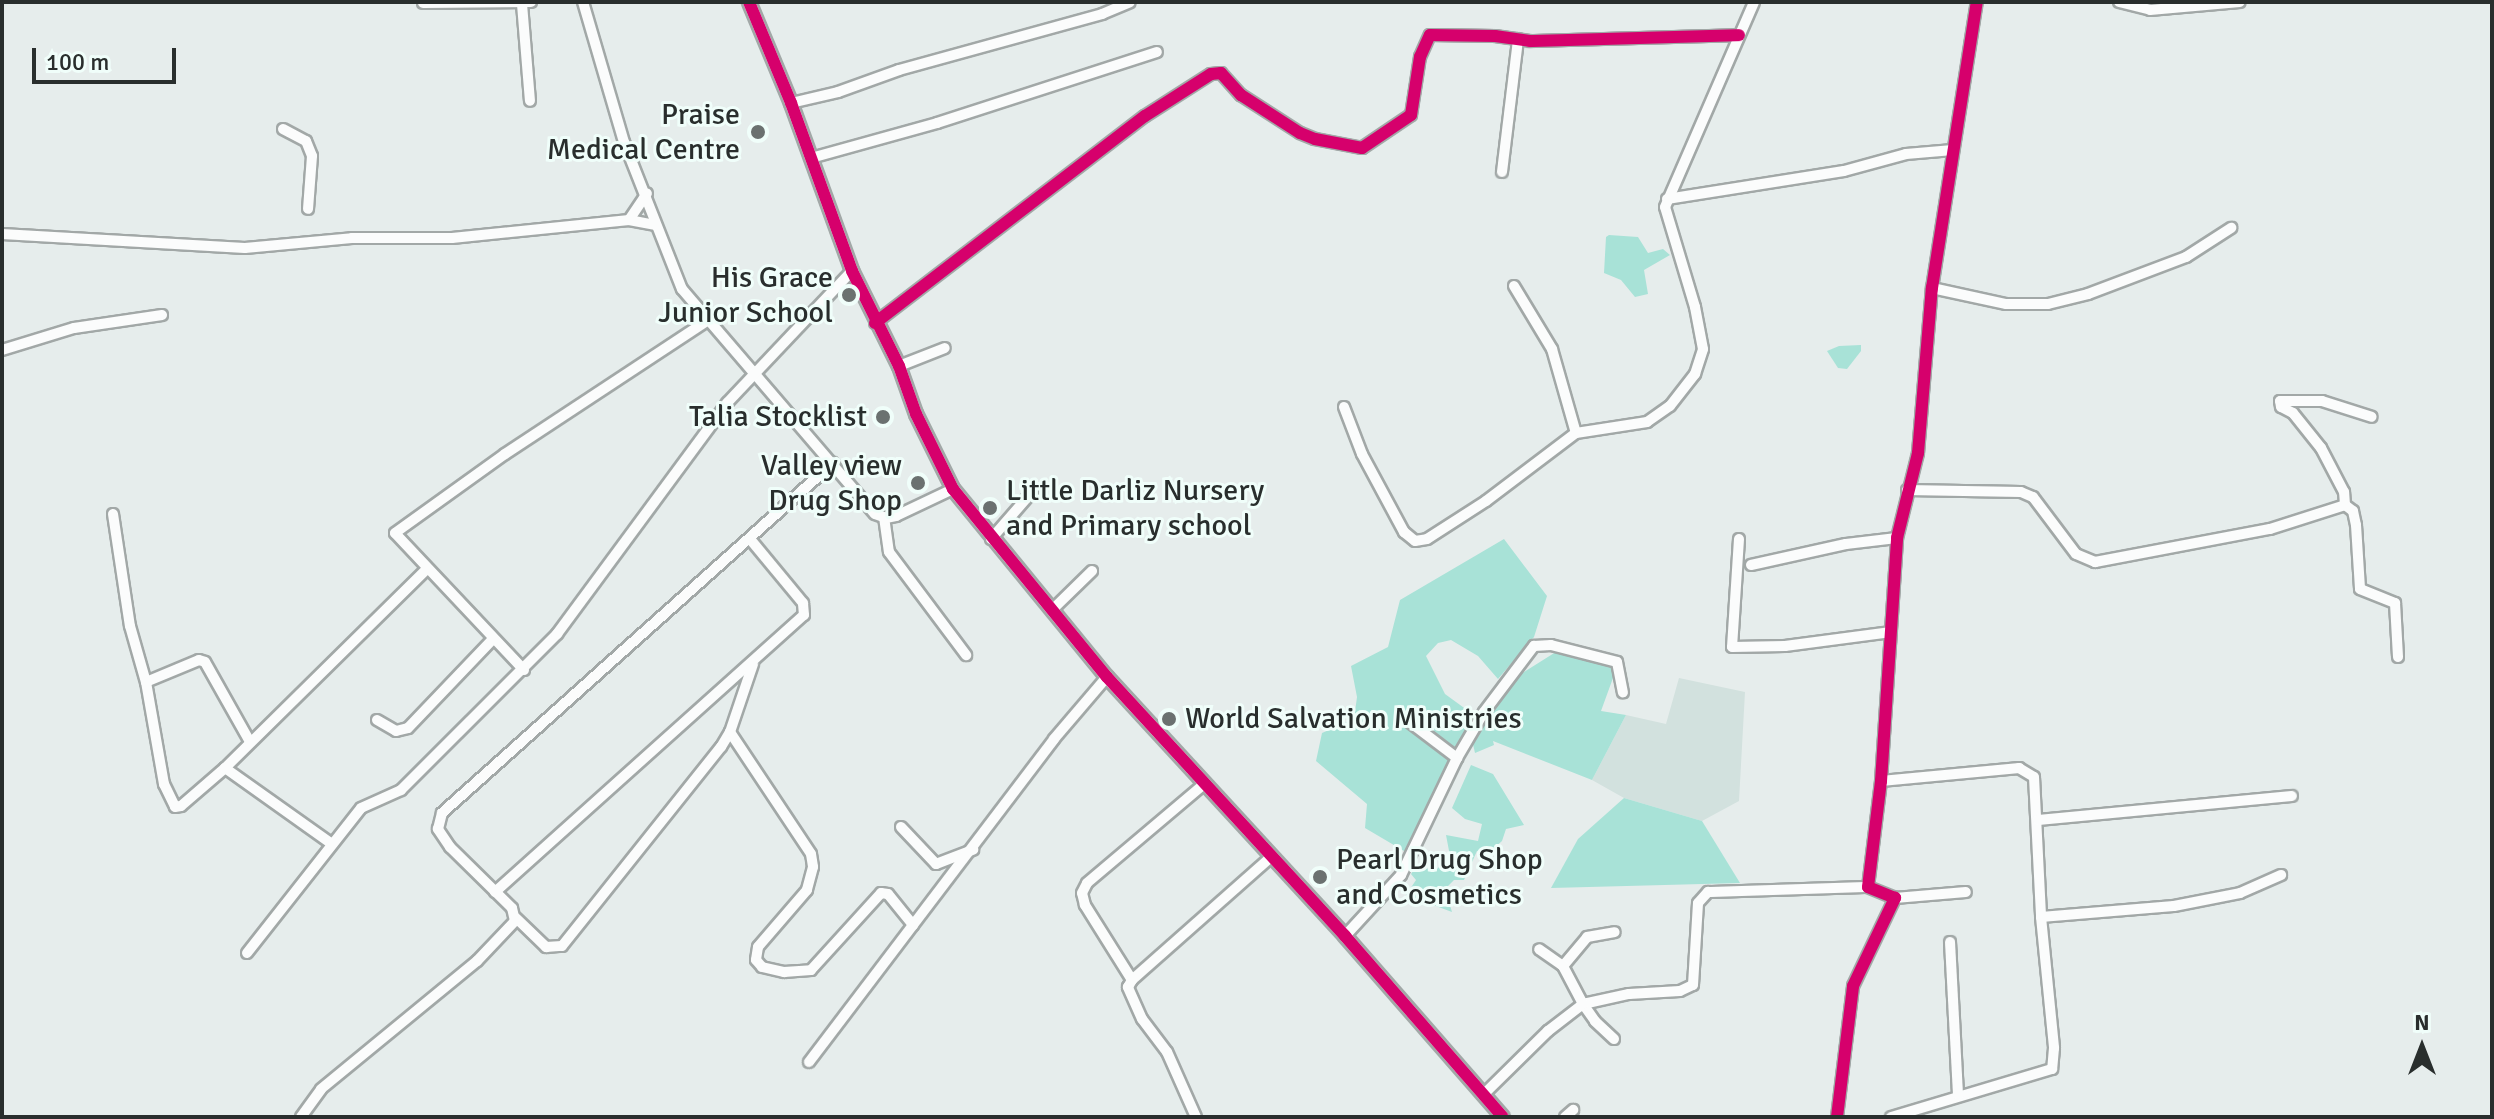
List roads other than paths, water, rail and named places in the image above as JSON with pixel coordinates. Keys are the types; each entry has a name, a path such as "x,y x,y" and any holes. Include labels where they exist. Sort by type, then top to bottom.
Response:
{"street":[{"path":"583,2 624,142 647,193 655,225 682,289 875,514 884,517 904,513 953,489"},
{"path":"749,2 791,103 852,271 875,323 899,366 916,414 953,489 1107,677 1345,936 1503,1117"},
{"path":"791,103 1102,14 1130,2"},
{"path":"1344,407 1362,454 1404,532 1415,541 1427,539 1486,501 1576,433 1653,420 1670,406 1700,364 1700,331 1665,212 1667,199 1754,2"},
{"path":"1868,887 1881,781 1897,538 1918,453 1932,288 1977,2"},
{"path":"2119,2 2150,10 2240,2"},
{"path":"423,3 527,3 530,101"},
{"path":"875,323 1145,116 1211,74 1221,73 1241,95 1300,133 1326,142 1362,148 1411,115 1420,57 1430,35 1518,39 1739,35"},
{"path":"1502,172 1518,39"},
{"path":"811,158 937,123 1157,52"},
{"path":"283,129 306,141 312,156 308,209"},
{"path":"1667,199 1844,171 1906,154 1953,150"},
{"path":"629,220 647,193"},
{"path":"2,234 245,248 352,238 452,238 629,220 655,225"},
{"path":"1932,288 2006,304 2048,304 2088,294 2186,257 2231,228"},
{"path":"247,953 361,808 401,790 557,634 718,414 755,377 784,339 852,271"},
{"path":"1514,286 1552,349 1576,433"},
{"path":"2,350 74,328 162,315"},
{"path":"524,670 399,540 395,533 398,527 708,320"},
{"path":"899,366 945,348"},
{"path":"2372,417 2322,401 2280,401 2281,407 2293,413 2321,448 2344,492 2345,505 2353,511 2360,589 2395,603 2398,657"},
{"path":"753,662 730,732 562,946 546,947 450,847 438,829 442,813 833,463"},
{"path":"1907,490 2021,492 2033,497 2076,554 2095,562 2270,529 2345,505"},
{"path":"991,539 1032,492"},
{"path":"113,514 130,626 146,682 164,784 175,807 181,806 225,768 427,569"},
{"path":"884,517 889,552 966,655"},
{"path":"1751,565 1846,544 1897,538"},
{"path":"495,892 806,611 803,603 750,539"},
{"path":"1739,539 1732,647 1785,646 1891,632"},
{"path":"1052,610 1092,571"},
{"path":"377,720 396,731 408,728 493,639"},
{"path":"1345,936 1401,875 1457,758 1484,712 1534,646 1551,645 1617,662 1623,692"},
{"path":"146,682 199,660 205,662 250,742"},
{"path":"809,1062 973,850 1054,739 1107,677"},
{"path":"1407,720 1457,758"},
{"path":"730,732 811,854 813,867 807,890 758,947 756,960 762,967 784,972 811,970 883,892 913,925"},
{"path":"225,768 332,844"},
{"path":"1881,781 2026,770 2034,777 2041,917 2054,1048 2052,1069 1891,1117"},
{"path":"1132,980 1085,905 1084,888 1204,784"},
{"path":"2038,820 2292,796"},
{"path":"901,827 936,864 973,850"},
{"path":"1196,1117 1167,1052 1142,1019 1128,987 1132,980 1272,856"},
{"path":"2041,917 2174,906 2240,893 2281,875"},
{"path":"1483,1095 1548,1031 1583,1004 1629,994 1680,991 1693,985 1698,903 1708,892 1868,887 1895,898 1966,892"},
{"path":"1837,1117 1853,986 1895,898"},
{"path":"301,1117 321,1089 477,961 516,918"},
{"path":"1563,966 1587,937 1615,932"},
{"path":"1950,942 1958,1095"},
{"path":"1539,949 1563,966 1583,1004 1614,1039"}],"place":[{"name":"Praise Medical Centre","path":"758,132"},
{"name":"His Grace Junior School","path":"849,295"},
{"name":"Talia Stocklist","path":"883,417"},
{"name":"Valley view Drug Shop","path":"918,483"},
{"name":"Little Darliz Nursery and Primary school","path":"990,508"},
{"name":"World Salvation Ministries","path":"1169,719"},
{"name":"Pearl Drug Shop and Cosmetics","path":"1320,877"}]}
